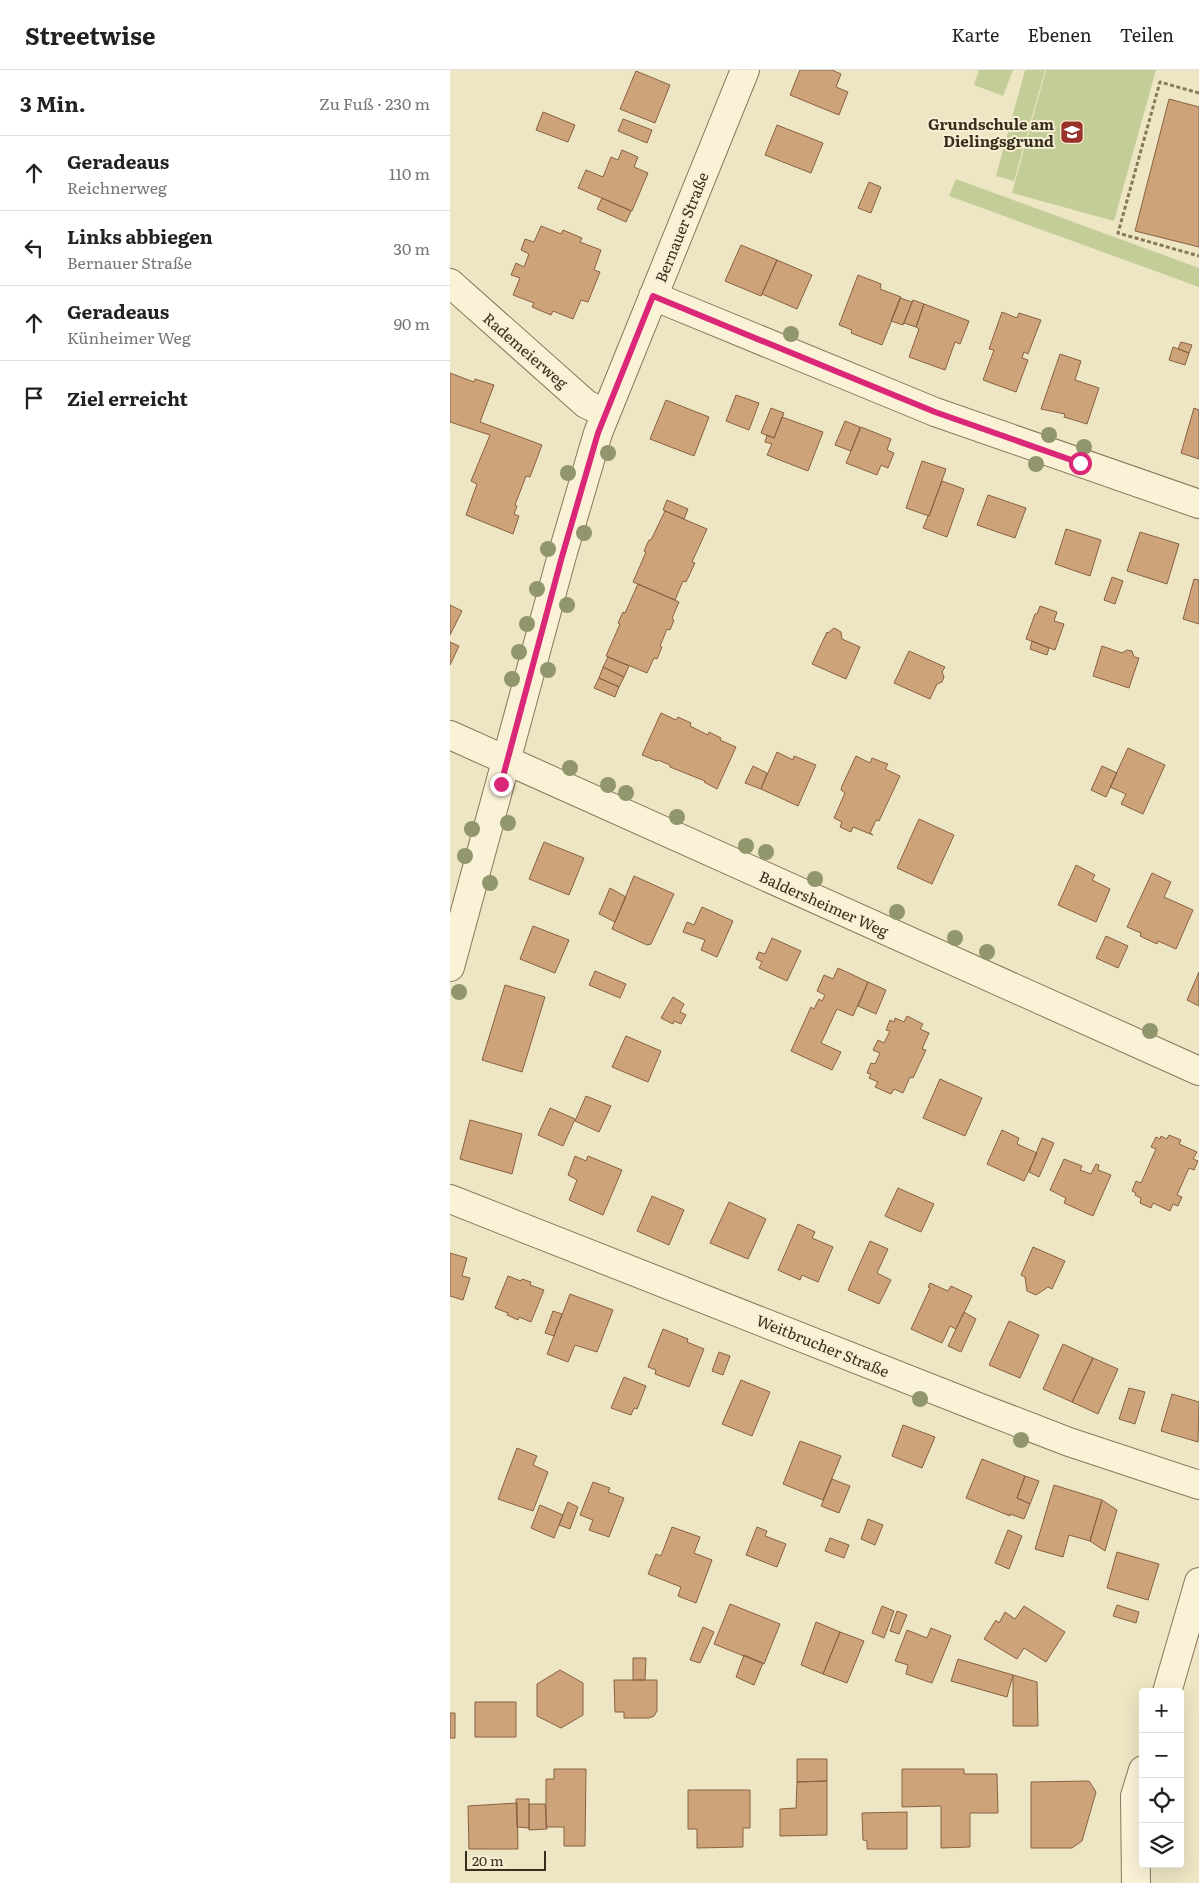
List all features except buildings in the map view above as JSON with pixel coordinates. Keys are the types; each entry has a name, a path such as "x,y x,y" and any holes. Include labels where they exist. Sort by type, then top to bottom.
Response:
{"street":[{"name":"Bernauer Straße","path":"450,967 561,560 605,413 745,70"},
{"name":"Rademeierweg","path":"450,283 586,404 605,413"},
{"path":"653,296 935,412 1199,504"},
{"name":"Baldersheimer Weg","path":"450,735 1199,1071"},
{"name":"Weitbrucher Straße","path":"450,1199 1070,1442 1199,1484"},
{"path":"1168,1688 1199,1582"},
{"path":"1136,1883 1135,1796 1141,1778"}],"path":[{"path":"1199,92 1160,82 1118,233 1199,256"}],"green space":[{"path":"979,70 1013,70 1003,96 974,85"},
{"path":"1025,70 1045,70 1014,181 996,176"},
{"path":"1046,70 1156,70 1114,221 1012,193"},
{"path":"956,179 1199,268 1199,287 949,196"}],"place":[{"name":"Grundschule am Dielingsgrund","path":"1072,132"}],"route":[{"path":"501,784 561,560 598,433 653,296 935,412 1080,463"}]}
